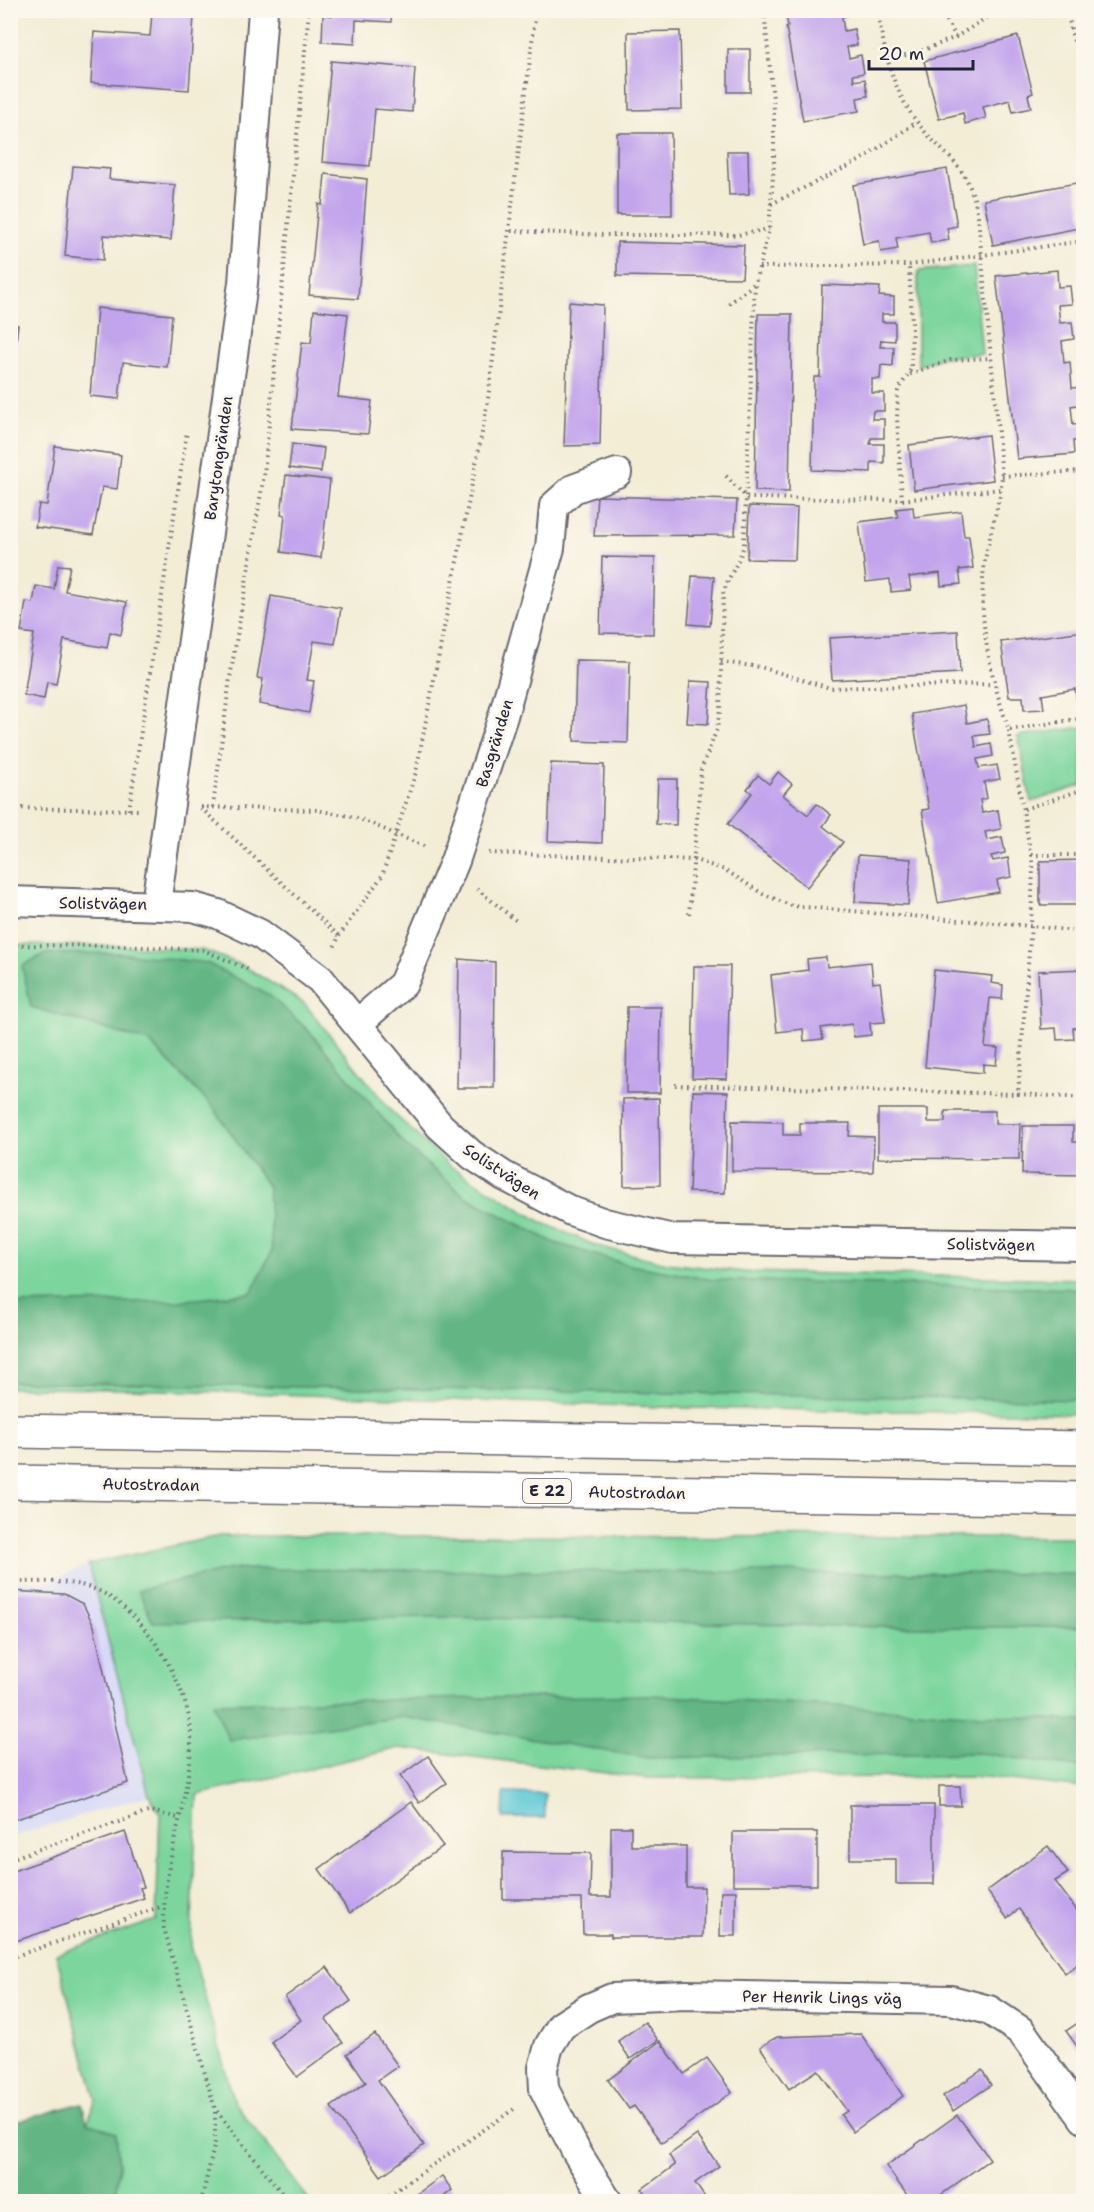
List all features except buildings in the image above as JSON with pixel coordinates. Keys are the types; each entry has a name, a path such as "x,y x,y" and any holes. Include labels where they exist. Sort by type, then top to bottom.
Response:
{"highway":[{"path":"10,1431 1083,1448"},
{"name":"Autostradan","path":"10,1482 1083,1499"}],"street":[{"name":"Barytongränden","path":"156,904 243,283 263,10"},
{"name":"Basgränden","path":"358,1023 403,984 455,862 503,716 550,548 554,506 573,489 616,472"},
{"name":"Solistvägen","path":"10,901 193,907 238,922 285,951 320,979 358,1023 418,1102 472,1155 537,1196 605,1223 673,1239 1083,1246"},
{"name":"Per Henrik Lings väg","path":"544,2079 549,2046 561,2026 589,2008 612,1998 686,1995 951,2000 989,2010 1021,2031 1083,2119"},
{"path":"544,2079 577,2153 608,2202"}],"path":[{"path":"213,807 230,678 264,475 309,10"},
{"path":"320,979 339,936 382,876 416,772 478,453 511,231 536,10"},
{"path":"689,914 695,860 698,788 707,749 717,729 723,594 726,582 741,556 747,498 755,283 769,229 771,204 774,109 764,10"},
{"path":"877,10 887,60 901,97 917,122 967,177 974,195 982,256 1002,476 1001,489 988,540 982,598 993,684 1010,730 1030,855 1031,926 1018,1094"},
{"path":"941,10 956,37"},
{"path":"887,60 924,50 956,37 999,10"},
{"path":"1067,10 1073,39 1083,56"},
{"path":"771,204 859,161 917,122"},
{"path":"511,231 605,235 738,235 769,229"},
{"path":"759,267 909,265 1083,241"},
{"path":"902,500 897,418 898,391 909,374 912,323 909,265"},
{"path":"729,304 755,283"},
{"path":"909,374 951,360 990,358"},
{"path":"129,810 188,424"},
{"path":"1002,476 1083,471"},
{"path":"726,476 747,498 902,500 1001,489"},
{"path":"721,662 754,666 830,688 993,684"},
{"path":"1010,730 1083,718"},
{"path":"1024,809 1083,789"},
{"path":"200,807 339,936"},
{"path":"10,808 170,810 213,807 316,810 355,817 455,862 695,860 725,870 762,894 792,906 1083,932"},
{"path":"1030,855 1083,855"},
{"path":"455,862 468,882 519,923"},
{"path":"10,945 124,946 204,950 242,965 260,976"},
{"path":"675,1085 1018,1094 1083,1098"},
{"path":"10,1582 80,1584 99,1591 131,1615 156,1644 175,1675 188,1710 192,1742 167,1866 163,1906 164,1928 215,2109 215,2142 201,2202"},
{"path":"10,1859 151,1811 178,1818"},
{"path":"10,1958 163,1906"},
{"path":"379,2202 544,2079"},
{"path":"215,2109 289,2202"}],"shaded area":[{"path":"88,1564 149,1795 11,1837 11,1582 50,1582"}],"green space":[{"path":"974,266 982,354 944,357 918,366 918,271"},
{"path":"1083,727 1083,785 1031,802 1018,736"},
{"path":"10,945 124,946 203,950 242,965 304,1003 392,1112 450,1166 541,1222 597,1246 667,1263 744,1272 1083,1279 1083,1414 689,1408 130,1389 11,1388"},
{"path":"119,953 207,963 269,995 309,1031 406,1146 466,1197 555,1243 630,1265 713,1280 1083,1289 1083,1400 11,1382 11,1304 179,1301 251,1293 272,1251 268,1187 213,1107 149,1042 31,1007 22,966 44,954"},
{"path":"219,1536 1083,1537 1083,1788 985,1777 647,1778 399,1748 197,1795 191,1946 234,2102 310,2201 114,2201 119,2165 87,2123 96,2100 56,1954 156,1920 160,1813 149,1795 88,1564"},
{"path":"231,1569 1083,1574 1083,1627 884,1627 436,1617 153,1622 138,1590"},
{"path":"651,1695 1083,1721 1083,1768 979,1753 648,1758 403,1717 229,1740 213,1703"},
{"path":"82,2103 87,2123 116,2133 119,2165 114,2201 11,2201 11,2123"}],"water":[{"path":"504,1793 545,1794 545,1818 503,1818"}]}
